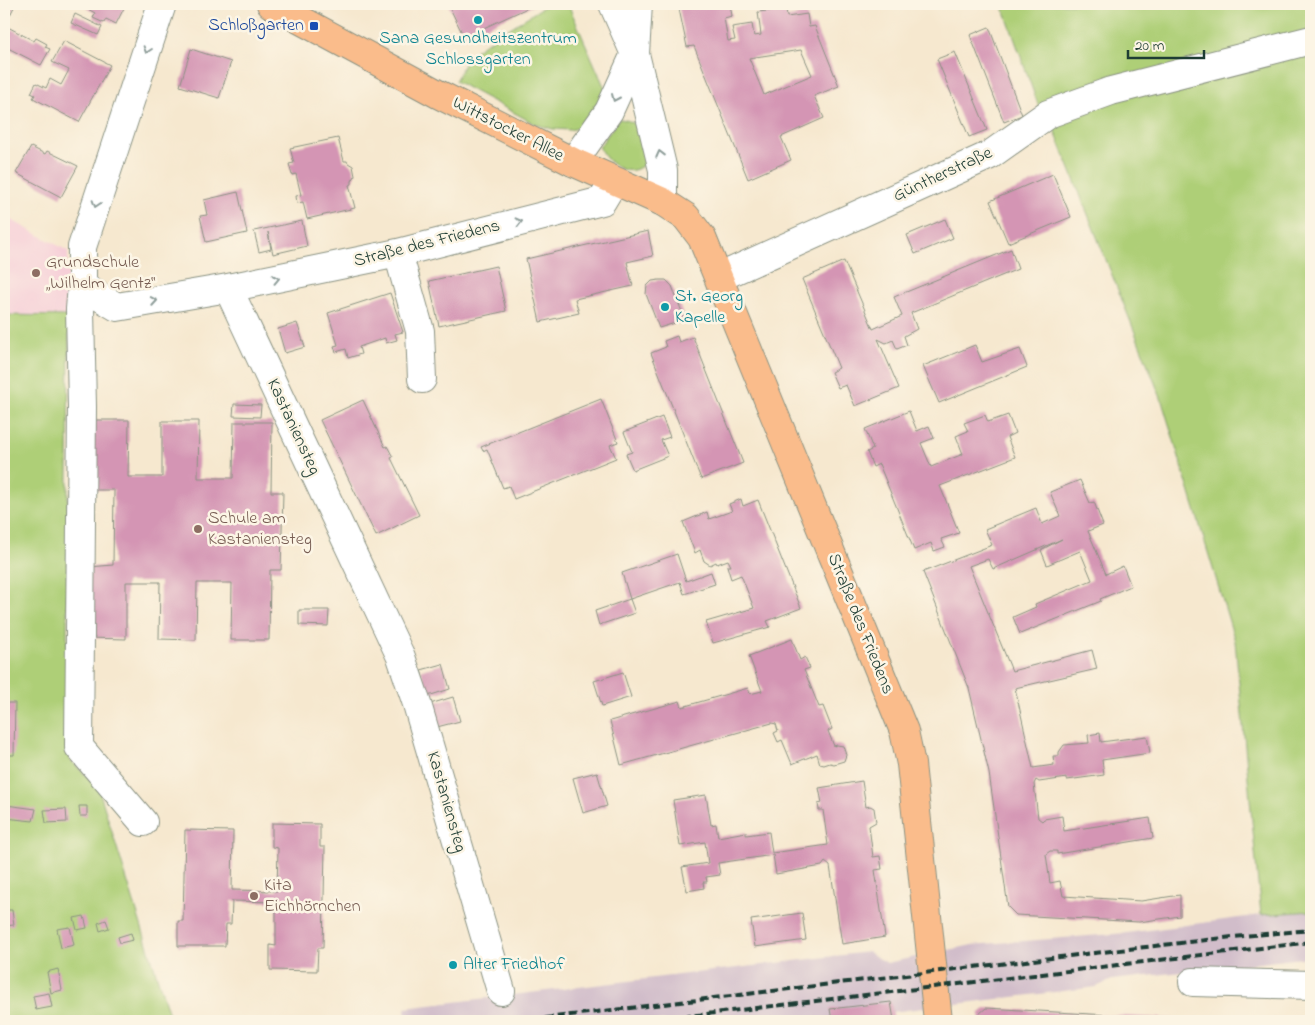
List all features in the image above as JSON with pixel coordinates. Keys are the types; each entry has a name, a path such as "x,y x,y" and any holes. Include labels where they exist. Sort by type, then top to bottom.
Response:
{"main road":[{"name":"Wittstocker Allee","path":"271,4 438,94 573,162 663,202 686,217 702,238 720,277"},
{"name":"Straße des Friedens","path":"720,277 904,731 911,764 938,1021"}],"street":[{"path":"143,822 79,746 82,407 80,309 82,247 162,4"},
{"path":"613,4 635,54 664,170 663,202"},
{"path":"573,162 609,112 635,54 638,4"},
{"name":"Güntherstraße","path":"720,277 990,155 1048,114 1111,91 1311,40"},
{"name":"Straße des Friedens","path":"228,288 398,253 602,201 614,181"},
{"path":"398,253 420,331 422,379"},
{"path":"82,286 117,307 228,288"},
{"name":"Kastaniensteg","path":"228,288 401,657 420,714 501,991"},
{"path":"1193,982 1311,984"}],"shaded area":[{"name":"Grundschule „Wilhelm Gentz“","path":"4,216 68,251 69,316 4,315"},
{"path":"1311,911 1311,957 1112,980 1096,987 817,1021 406,1021 405,1008 868,952 887,963 972,945 1127,933 1261,915"}],"green space":[{"path":"548,4 568,4 607,93 593,117 578,128 570,130 553,129 537,125 455,81 468,57 480,47"},
{"path":"1002,4 1311,4 1311,36 1041,113"},
{"path":"1311,40 1311,911 1261,915 1235,641 1161,398 1048,114"},
{"path":"619,119 634,123 643,138 648,160 635,170 621,169 603,154 599,147"},
{"path":"4,315 69,316 67,634 70,760 98,787 171,1021 4,1021"}],"building":[{"path":"4,4 14,7 4,27"},
{"path":"89,4 126,4 116,24 106,19 104,23 93,18 95,13 86,8"},
{"name":"Sana Gesundheitszentrum Schlossgarten","path":"448,4 536,4 464,37"},
{"path":"678,4 730,4 732,16 724,18 728,41 735,40 732,27 752,24 754,36 761,35 758,12 786,9 787,17 807,14 809,27 815,26 839,86 814,96 824,118 781,137 791,160 748,179 694,46 687,47","holes":["801,50 812,75 764,95 749,58"]},
{"path":"75,14 102,27 98,35 71,23"},
{"path":"6,26 34,41 36,38 47,44 45,47 50,49 41,65 4,46"},
{"path":"989,27 1022,115 1004,122 970,35"},
{"path":"64,41 110,65 79,122 33,98 35,95 31,93 36,83 46,88 50,79 61,85 69,70 52,62"},
{"path":"191,49 231,62 219,98 180,86"},
{"path":"955,52 987,130 969,137 937,59"},
{"path":"338,138 344,161 353,166 355,176 352,184 349,185 355,208 307,219 303,202 297,203 296,196 301,195 296,174 292,175 289,164 294,163 290,148"},
{"path":"31,147 45,154 47,151 78,166 61,197 16,173"},
{"path":"1053,174 1071,217 1008,243 990,201"},
{"path":"238,192 247,233 206,242 200,216 207,215 204,200"},
{"path":"945,219 953,238 915,254 907,235"},
{"path":"302,221 307,246 273,254 268,232 271,249 259,252 254,231"},
{"path":"648,231 653,256 627,262 633,286 575,299 579,313 540,322 526,259"},
{"path":"1011,249 1018,269 911,313 917,329 904,336 907,345 897,349 893,340 886,343 878,339 899,388 855,406 846,385 838,388 831,372 839,368 802,279 844,261 873,329 902,316 894,297"},
{"path":"496,266 506,311 439,326 429,281"},
{"name":"St. Georg Kapelle","path":"666,280 672,286 685,320 659,328 646,294 647,286 652,281"},
{"path":"390,293 403,332 395,334 397,340 386,343 385,338 359,347 361,354 348,358 346,349 336,352 334,346 338,345 328,313"},
{"path":"297,323 305,347 285,353 278,329"},
{"path":"677,336 679,342 693,337 743,463 701,479 651,353 666,347 664,341"},
{"path":"975,345 982,362 1020,349 1027,367 939,403 923,366"},
{"path":"601,399 618,442 610,445 616,458 514,499 509,486 503,488 487,449 483,451 481,447"},
{"path":"363,400 385,447 387,446 393,457 391,458 419,515 376,536 320,420"},
{"path":"234,404 261,405 260,417 233,416"},
{"path":"909,411 917,431 929,426 934,438 921,443 931,467 963,454 956,436 968,431 964,423 985,415 988,422 1008,415 1015,433 1007,437 1015,457 940,486 959,533 941,539 945,547 934,551 931,543 914,550 879,464 873,467 867,452 873,449 865,429"},
{"path":"662,417 670,437 661,440 668,456 633,470 626,454 632,452 624,432"},
{"name":"Schule am Kastaniensteg","path":"91,420 129,420 128,477 162,477 162,421 199,421 198,478 233,478 234,422 272,422 271,492 283,492 281,570 270,570 269,640 231,640 232,583 197,583 196,640 159,639 160,582 126,582 126,639 87,638 89,567 113,565 114,490 89,490"},
{"path":"1080,480 1090,503 1094,502 1103,525 1088,531 1106,574 1123,566 1131,586 1100,599 1101,601 1020,634 1013,617 1036,607 1035,604 1092,580 1080,551 1047,565 1041,550 1062,539 993,569 988,559 969,566 1012,671 1092,650 1097,669 1015,688 1033,768 1054,765 1053,756 1059,756 1059,752 1064,745 1089,743 1088,735 1100,733 1101,742 1147,736 1150,753 1102,760 1104,775 1067,780 1067,778 1039,782 1036,780 1034,784 1038,818 1042,821 1062,816 1064,831 1150,818 1153,838 1057,854 1057,851 1050,851 1046,854 1050,883 1060,881 1063,896 1141,901 1180,895 1180,916 1139,922 1016,915 1008,907 989,773 969,688 923,572 992,545 985,529 1036,508 1042,524 1060,516 1050,492"},
{"path":"741,499 743,506 758,500 801,608 767,621 770,627 713,643 706,622 754,608 741,575 731,579 727,566 731,566 728,560 710,565 704,561 700,550 695,553 683,522 707,512 709,519 732,511 729,504"},
{"path":"677,554 686,581 711,572 715,584 684,594 680,582 630,599 622,573"},
{"path":"630,599 635,613 599,625 595,611"},
{"path":"299,610 329,610 328,626 299,625"},
{"path":"792,639 800,660 805,657 810,668 804,670 819,707 823,706 832,729 828,731 834,746 843,746 846,755 844,761 834,764 820,764 817,754 792,764 782,740 778,742 774,733 778,731 776,724 772,723 621,765 610,721 680,701 682,707 748,688 750,694 762,691 749,656"},
{"path":"443,664 450,689 428,696 421,670"},
{"path":"623,672 631,697 602,706 594,681"},
{"path":"453,697 460,721 437,727 430,704"},
{"path":"4,703 15,703 14,755 4,755"},
{"path":"597,772 607,806 583,813 573,778"},
{"path":"862,781 866,807 874,808 876,822 869,826 873,857 880,856 882,869 875,870 885,937 842,944 830,866 825,862 822,866 776,874 773,855 718,863 720,875 706,877 707,882 703,882 704,888 687,891 682,867 708,863 705,842 680,846 673,800 706,795 711,825 716,824 718,837 746,832 746,835 769,832 772,853 828,845 823,810 819,810 818,804 822,803 819,788"},
{"path":"6,805 36,809 33,821 5,818"},
{"path":"79,806 87,806 87,816 80,816"},
{"path":"66,809 67,822 46,823 44,810"},
{"name":"Kita Eichhörnchen","path":"272,823 320,824 320,847 325,847 323,948 318,948 317,971 270,970 270,945 276,946 276,902 232,901 231,924 226,924 225,946 178,946 178,921 183,921 185,830 233,831 232,890 277,891 278,848 272,847"},
{"path":"4,910 12,910 14,925 4,926"},
{"path":"802,913 806,940 755,947 751,920"},
{"path":"84,916 87,928 77,930 74,918"},
{"path":"106,920 109,928 100,931 98,923"},
{"path":"70,927 74,945 61,948 57,929"},
{"path":"131,933 133,940 120,943 118,937"},
{"path":"58,969 62,990 51,993 47,972"},
{"path":"49,993 52,1007 36,1010 33,996"},
{"path":"891,1002 894,1020 896,1021 832,1021 830,1009"},
{"path":"986,1008 1196,1020 980,1021 979,1014"}],"railway":[{"path":"521,1021 1232,937 1311,930"},
{"path":"647,1021 1311,942"}],"place":[{"name":"Sana Gesundheitszentrum Schlossgarten","path":"478,20"},
{"name":"Schloßgarten","path":"314,26"},
{"name":"Grundschule „Wilhelm Gentz“","path":"36,273"},
{"name":"St. Georg Kapelle","path":"665,307"},
{"name":"Schule am Kastaniensteg","path":"198,529"},
{"name":"Kita Eichhörnchen","path":"254,896"},
{"name":"Alter Friedhof","path":"453,965"}]}
